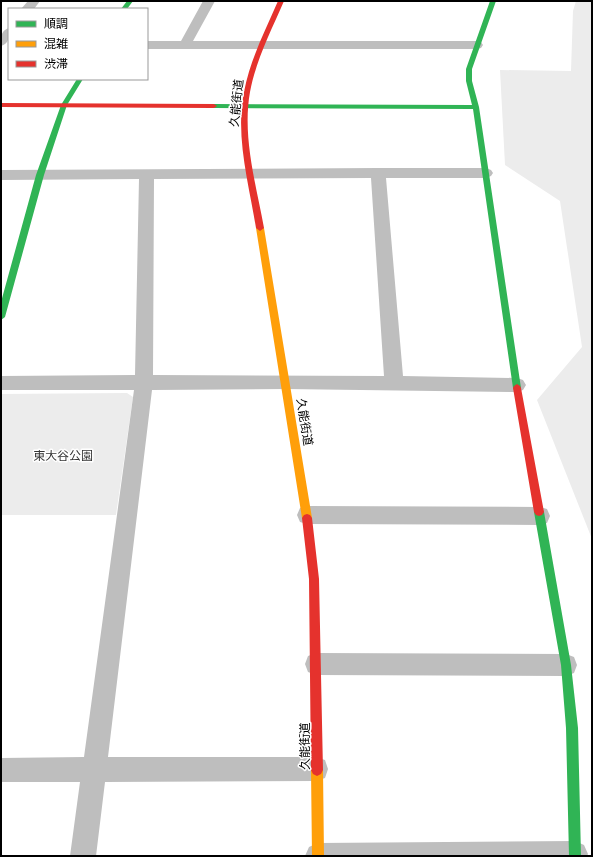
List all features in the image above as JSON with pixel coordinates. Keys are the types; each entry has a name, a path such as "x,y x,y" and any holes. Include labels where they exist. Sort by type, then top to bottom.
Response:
{"street":[{"path":"185,45 209,1"},
{"name":"久能街道","path":"281,1 251,75 245,106 245,137 307,515 314,579 318,856"},
{"path":"318,856 575,855 572,728 566,665 517,385 476,107 469,81 469,69 493,1"},
{"path":"1,44 8,34"},
{"path":"148,45 477,45"},
{"path":"1,317 40,175 64,105 79,80"},
{"path":"1,105 476,107"},
{"path":"378,173 394,383"},
{"path":"1,175 486,173"},
{"path":"83,856 144,383 147,175"},
{"path":"1,383 286,382 517,385"},
{"path":"307,515 540,516"},
{"path":"316,664 566,665"},
{"path":"1,770 316,770"}],"green space":[{"path":"576,1 592,1 592,539 537,400 582,347 560,201 505,165 500,70 571,71 573,11"},
{"name":"東大谷公園","path":"127,393 133,397 116,515 1,515 1,394"}],"traffic: fast":[{"path":"125,8 130,1"},
{"path":"493,1 469,69 469,81 476,107 517,388"},
{"path":"1,317 40,175 64,105 79,80"},
{"path":"214,106 476,107"},
{"path":"539,512 566,665 572,728 575,856"}],"traffic: slow":[{"path":"260,228 307,518"},
{"path":"317,770 318,856"}],"traffic: jam":[{"path":"260,228 247,152 245,107 254,66 281,1"},
{"path":"1,105 214,106"},
{"path":"517,388 539,512"},
{"path":"307,518 314,579 317,770"}]}
